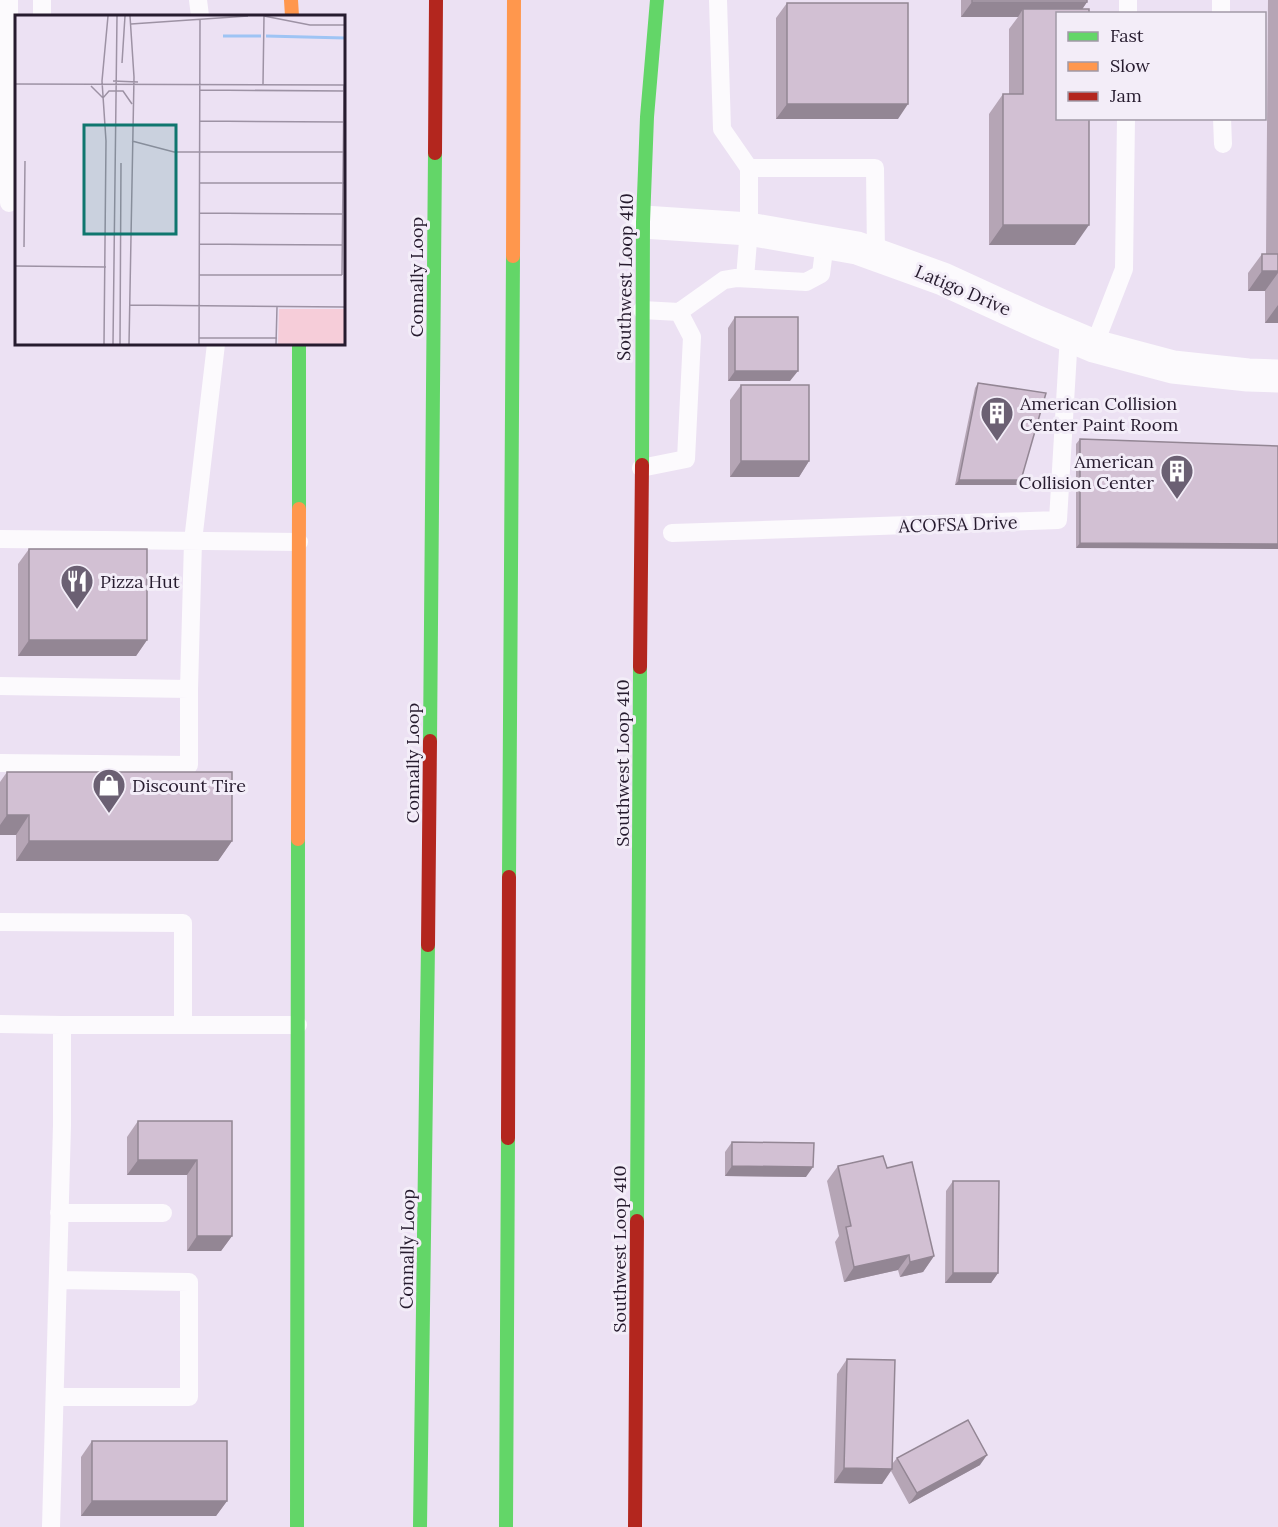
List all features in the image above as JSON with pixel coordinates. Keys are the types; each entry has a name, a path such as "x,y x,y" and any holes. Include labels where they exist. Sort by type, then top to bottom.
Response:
{"main road":[{"path":"291,0 292,15"},
{"name":"Connally Loop","path":"420,1527 428,1046 436,0"},
{"path":"506,1527 514,0"},
{"name":"Southwest Loop 410","path":"635,1527 643,222 647,117 657,0"},
{"path":"297,1527 299,345"}],"street":[{"name":"Latigo Drive","path":"643,222 749,229 857,248 943,279 1082,341 1173,367 1248,375 1278,375"}],"lane":[{"path":"9,0 9,203"},
{"path":"198,0 200,15"},
{"path":"718,0 722,129 749,168 749,229 745,278"},
{"path":"1082,341 1124,269 1126,120"},
{"path":"1222,120 1223,144"},
{"path":"749,168 875,168 876,255"},
{"path":"642,310 679,312 724,280 745,278 806,282 821,274 825,242"},
{"path":"641,468 686,459 692,337 679,312"},
{"name":"ACOFSA Drive","path":"672,533 1058,520 1082,341"},
{"path":"0,763 189,765 193,541 216,345"},
{"path":"0,539 299,542"},
{"path":"0,686 189,689"},
{"path":"0,922 183,923 183,1024"},
{"path":"0,1024 298,1025"},
{"path":"51,1527 62,1125 62,1025"},
{"path":"59,1213 163,1213"},
{"path":"55,1396 189,1396 189,1282 58,1280"}],"building":[{"path":"972,0 1087,0 1087,2 972,2"},
{"path":"787,3 908,3 908,104 787,104"},
{"path":"1023,9 1089,9 1089,12 1056,12 1056,120 1089,120 1089,225 1003,225 1003,94 1023,94"},
{"path":"1262,254 1278,254 1278,271 1262,271"},
{"path":"735,317 798,317 798,371 735,371"},
{"name":"American Collision Center Paint Room","path":"978,383 1046,393 1021,480 959,480"},
{"path":"741,385 809,385 809,461 741,461"},
{"name":"American Collision Center","path":"1080,439 1278,446 1278,544 1080,543"},
{"name":"Pizza Hut","path":"29,549 147,549 147,640 29,640"},
{"name":"Discount Tire","path":"7,772 232,772 232,841 29,841 29,815 7,815"},
{"path":"138,1121 232,1121 232,1236 197,1236 197,1160 138,1160"},
{"path":"732,1142 814,1143 813,1167 732,1166"},
{"path":"883,1156 887,1168 912,1162 934,1256 910,1262 909,1255 854,1267 846,1227 851,1226 838,1166"},
{"path":"953,1181 999,1181 998,1273 953,1273"},
{"path":"847,1359 895,1360 892,1469 844,1468"},
{"path":"968,1420 987,1455 917,1493 897,1458"},
{"path":"92,1441 227,1441 227,1501 92,1501"}],"traffic: fast":[{"path":"642,465 643,222 647,117 657,0"},
{"path":"430,741 435,153"},
{"path":"509,877 513,256"},
{"path":"299,345 299,509"},
{"path":"637,1221 640,667"},
{"path":"297,1527 298,839"},
{"path":"420,1527 428,945"},
{"path":"506,1527 508,1138"}],"traffic: slow":[{"path":"291,0 292,15"},
{"path":"513,256 514,0"},
{"path":"298,839 299,509"}],"traffic: jam":[{"path":"435,153 436,0"},
{"path":"640,667 642,465"},
{"path":"428,945 430,741"},
{"path":"508,1138 509,877"},
{"path":"635,1527 637,1221"}],"place":[{"name":"American Collision Center Paint Room","path":"997,442"},
{"name":"American Collision Center","path":"1177,500"},
{"name":"Pizza Hut","path":"77,610"},
{"name":"Discount Tire","path":"109,814"}]}
